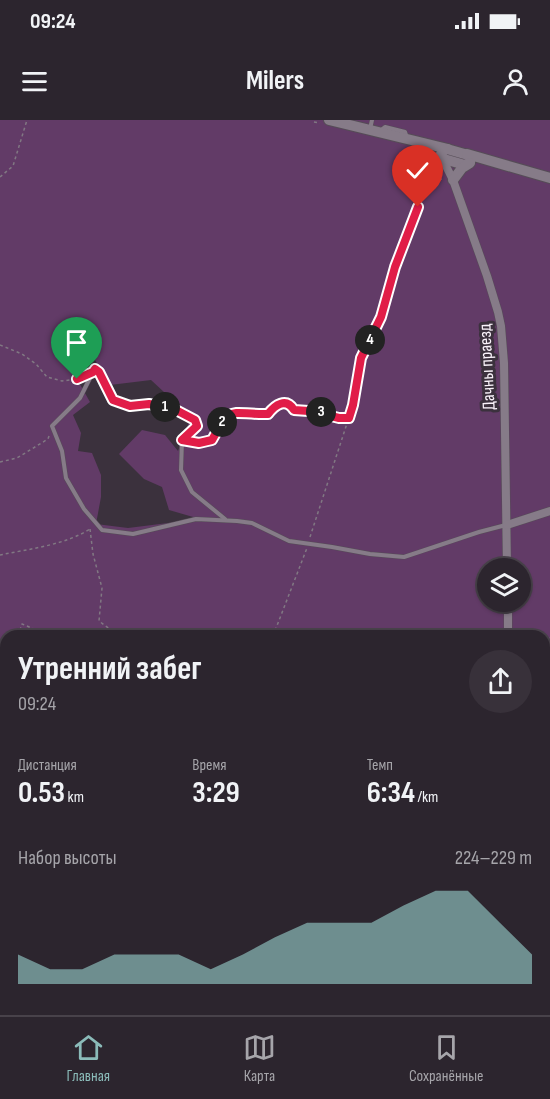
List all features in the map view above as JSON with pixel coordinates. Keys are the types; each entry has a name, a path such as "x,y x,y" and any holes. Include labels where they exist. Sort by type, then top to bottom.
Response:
{"street":[{"path":"329,120 374,127 429,145 445,154 445,160 464,165 467,159"},
{"name":"Дачны праезд","path":"445,154 492,290 502,334 507,558"},
{"path":"467,159 488,160 550,178"},
{"path":"453,178 467,159"},
{"path":"507,525 550,511"},
{"path":"508,612 508,630"}],"lane":[{"path":"93,372 80,398 52,426 62,451 66,478 84,509 102,530 133,534 196,519 225,520 252,523 289,541 370,555 404,557 478,532 507,525"},
{"path":"197,426 182,440 182,470 192,492 225,520"}],"path":[{"path":"0,177 13,166 27,120"},
{"path":"275,630 308,544 349,418 361,358 381,317 395,267 418,207 431,184 436,180 453,178"},
{"path":"0,345 22,354 36,364 47,377 62,381 77,379 95,369 99,372 113,400 130,406 149,404 174,409 195,420 197,426"},
{"path":"182,440 199,443 212,440 226,416 231,413 268,414 277,404 291,405 294,410 323,412 339,418 349,418"},
{"path":"0,462 17,458 48,439 52,426"},
{"path":"0,555 42,547 80,536 90,529 102,530"},
{"path":"90,529 93,554 102,588 99,621 111,630"},
{"path":"20,630 22,624 36,630"}],"shaded area":[{"path":"0,120 550,120 550,630 30,630 20,628 19,630 0,630","holes":["92,355 110,385 151,380 191,417 178,451 165,435 142,430 119,454 144,479 162,487 169,510 200,519 128,528 96,524 101,497 101,475 92,453 78,451 81,433 73,415 90,402 77,379"]}],"route":[{"path":"77,379 95,369 99,372 113,400 130,406 149,404 174,409 195,420 197,426 182,440 199,443 212,440 226,416 231,413 268,414 277,404 291,405 294,410 323,412 339,418 349,418 361,358 381,317 395,267 418,207"}]}
